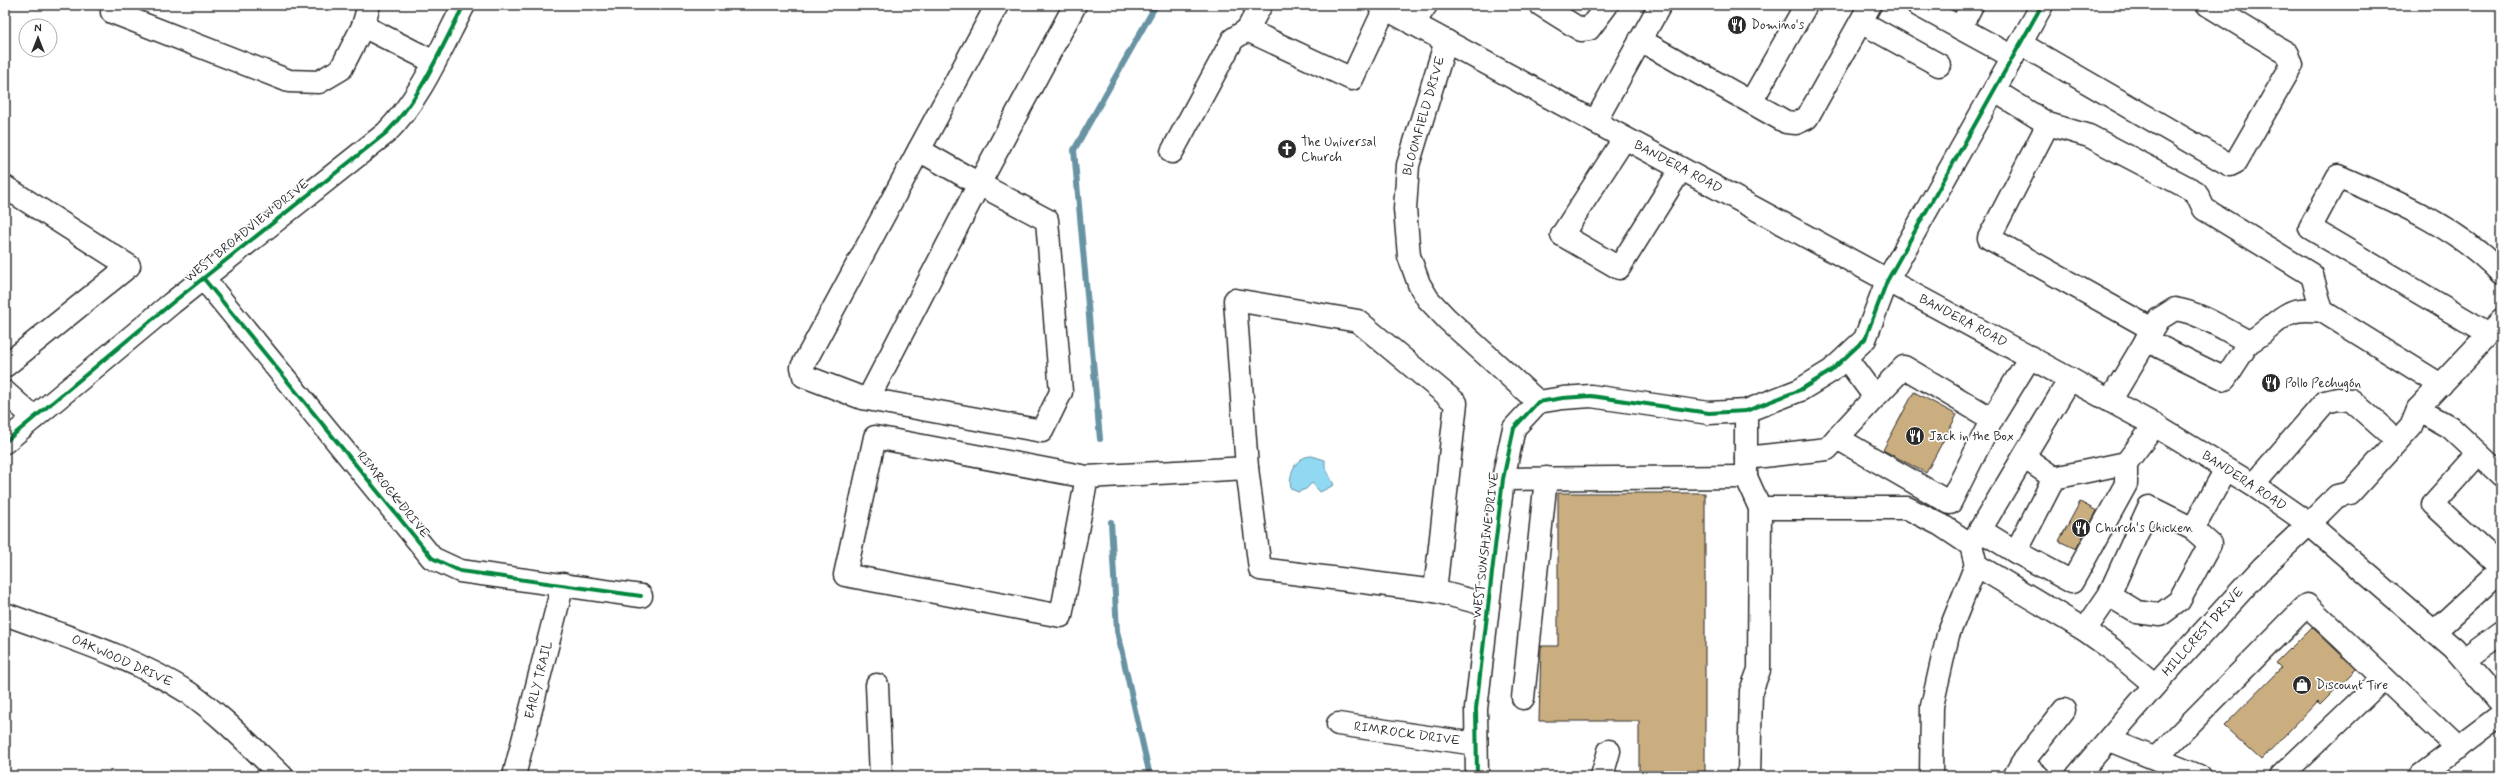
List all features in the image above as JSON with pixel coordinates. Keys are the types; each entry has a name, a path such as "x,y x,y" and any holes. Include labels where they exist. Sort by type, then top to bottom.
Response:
{"street":[{"path":"112,12 289,81 319,82 340,69 363,26 369,5"},
{"name":"WEST BROADVIEW DRIVE","path":"5,442 204,278 386,133 400,118 413,100 464,5"},
{"path":"919,150 1047,220 1061,392 1042,431 868,399 804,376 802,367 997,5"},
{"path":"868,399 979,184 1075,5"},
{"path":"1172,152 1234,39 1247,30 1261,5"},
{"path":"1414,24 1426,5"},
{"path":"1541,5 1581,30 1589,29 1607,5"},
{"path":"1595,122 1660,5"},
{"path":"1751,102 1806,5"},
{"path":"1918,5 1960,28 2017,51 2230,165 2236,162 2292,65 2292,60 2288,54 2208,5"},
{"path":"1960,28 1972,5"},
{"path":"1538,402 1591,396 1709,413 1746,411 1800,390 1846,358 1865,339 1887,281 2042,5"},
{"path":"1247,30 1352,79 1382,7"},
{"name":"BANDERA ROAD","path":"1382,7 2155,425 2253,485 2309,524 2434,632 2464,660 2501,702"},
{"path":"1640,40 1786,122 1796,123 1807,118 1866,13 1939,65"},
{"path":"363,26 434,62"},
{"name":"BLOOMFIELD DRIVE","path":"1446,42 1408,165 1405,209 1409,256 1419,284 1428,299 1447,319 1538,402"},
{"path":"1995,91 2048,124 2089,136 2196,192 2204,209 2312,275 2322,311"},
{"path":"2048,124 1989,238 2149,335 2225,379 2249,342 2260,337 2290,313 2307,310 2322,311 2441,385"},
{"path":"1624,139 1562,235 1619,268 1681,168"},
{"path":"2495,327 2406,285 2310,228 2338,176 2410,208 2472,247 2501,273"},
{"path":"5,187 129,266 5,366"},
{"name":"RIMROCK DRIVE","path":"204,278 432,558 460,571 563,584 641,596"},
{"path":"1435,591 1456,403 1358,322 1235,300 1247,468 1260,569 1435,591 1488,605"},
{"path":"2110,401 2159,319 2175,309 2185,311 2211,322 2249,342"},
{"name":"HILLCREST DRIVE","path":"2338,496 2337,485 2386,432 2401,417 2418,409 2495,327"},
{"path":"1837,438 1950,503 1992,419 2030,357"},
{"path":"1846,358 1876,397"},
{"path":"1503,479 1746,467 1827,449 1904,367 1992,419"},
{"path":"1931,776 1932,706 1948,636 1976,547 2024,457 2070,379"},
{"path":"5,392 34,418"},
{"path":"2253,485 2325,402 2338,399 2351,400 2386,432"},
{"name":"WEST SUNSHINE DRIVE","path":"1477,776 1476,709 1503,479 1514,428 1538,402"},
{"path":"2418,409 2450,427 2501,476"},
{"name":"HILLCREST DRIVE","path":"2077,776 2110,740 2155,685 2263,567 2338,496 2350,493 2411,426 2418,409"},
{"path":"1746,411 1746,467 1760,508 1759,670 1751,691 1749,776"},
{"path":"1976,547 2016,552 2072,582 2126,484 2126,463 2155,425"},
{"path":"1086,477 1061,616 845,575 875,437 1086,477 1247,468"},
{"path":"2478,454 2432,504 2501,567"},
{"path":"2024,457 2054,478 2126,463"},
{"path":"2193,528 2226,469"},
{"path":"1524,698 1546,478"},
{"path":"2016,552 2054,478"},
{"path":"2109,595 2137,612 2160,615 2179,601 2210,544 2193,528 2120,494"},
{"path":"2085,630 2109,595 2149,507"},
{"path":"1760,508 1907,508 1941,525 1976,547 2113,650 2155,685"},
{"path":"2434,632 2501,570"},
{"name":"EARLY TRAIL","path":"514,776 563,584"},
{"path":"2156,758 2307,605 2458,748"},
{"name":"OAKWOOD DRIVE","path":"5,614 93,646 162,677 216,713 282,776"},
{"path":"2464,660 2501,633"},
{"path":"2281,776 2384,678"},
{"path":"877,685 881,776"},
{"path":"2025,772 2064,710"},
{"path":"2420,776 2501,715"},
{"name":"RIMROCK DRIVE","path":"1338,724 1476,744"},
{"path":"2110,740 2199,776"},
{"path":"1602,776 1609,751"}],"water":[{"path":"1312,456 1325,460 1325,467 1334,485 1320,492 1312,483 1306,489 1298,492 1291,489 1290,484 1294,467 1301,459"}],"building":[{"path":"1914,392 1957,415 1926,473 1883,450"},
{"path":"1558,493 1705,493 1705,776 1639,776 1639,721 1539,721 1541,646 1558,646"},
{"name":"Church's Chicken","path":"2080,502 2097,511 2076,549 2059,541"},
{"name":"Discount Tire","path":"2312,627 2356,669 2320,705 2317,702 2261,760 2224,726 2281,668 2276,663"}],"waterway":[{"path":"1100,439 1074,150 1156,5"},
{"path":"1111,522 1117,631 1150,776"}],"cycle path":[{"path":"5,442 172,303 386,133 410,104 430,72 464,5"},
{"path":"1477,776 1476,709 1503,479 1514,428 1538,402 1563,398 1591,396 1709,413 1746,411 1800,390 1831,371 1865,339 1887,281 2042,5"},
{"path":"204,279 432,558 460,571 641,596"}],"place":[{"name":"Domino's","path":"1737,25"},
{"name":"The Universal Church","path":"1287,149"},
{"name":"Pollo Pechugón","path":"2271,383"},
{"name":"Jack in the Box","path":"1915,436"},
{"name":"Church's Chicken","path":"2081,528"},
{"name":"Discount Tire","path":"2302,685"}]}
